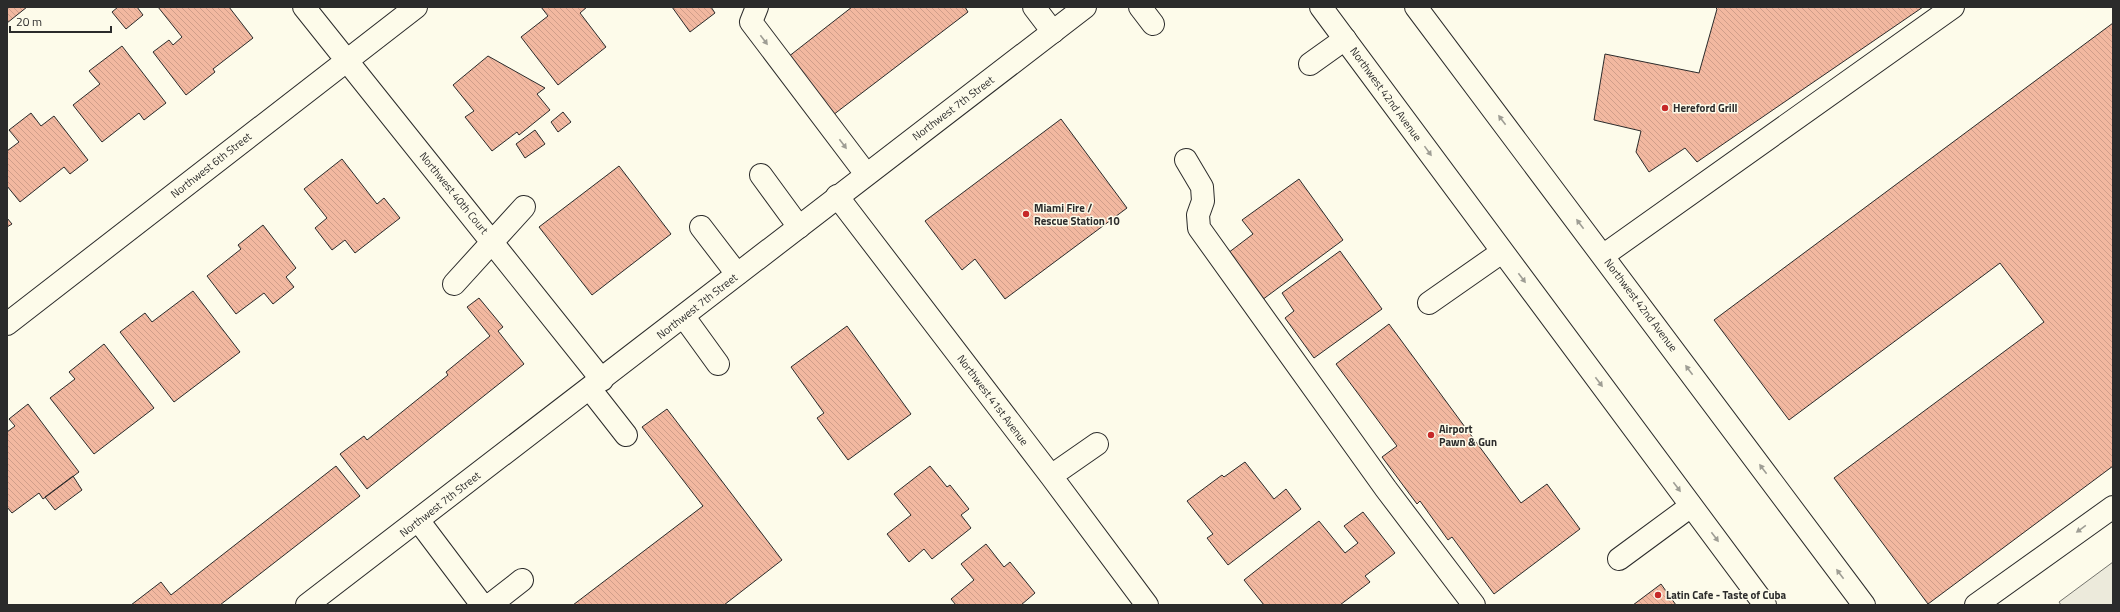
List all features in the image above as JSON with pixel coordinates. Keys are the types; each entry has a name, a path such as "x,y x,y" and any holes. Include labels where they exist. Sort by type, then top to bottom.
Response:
{"main road":[{"name":"Northwest 40th Court","path":"304,7 492,241 596,385 626,435"},
{"name":"Northwest 6th Street","path":"7,324 416,7"},
{"path":"757,7 751,22 866,174"},
{"path":"1034,7 1053,32"},
{"name":"Northwest 7th Street","path":"307,605 596,385 837,196 1085,7"},
{"path":"1140,7 1153,24"},
{"name":"Northwest 42nd Avenue","path":"1321,7 1765,605"},
{"name":"Northwest 42nd Avenue","path":"1416,7 1604,255 1864,605"},
{"path":"1604,255 1952,7"},
{"path":"1310,64 1345,39"},
{"path":"1186,160 1202,187 1203,201 1198,215 1199,228 1386,489 1474,605"},
{"path":"762,175 799,227"},
{"name":"Northwest 41st Avenue","path":"837,196 1051,476 1147,605"},
{"path":"454,284 524,208"},
{"path":"701,227 737,274"},
{"path":"1429,303 1502,252"},
{"path":"684,317 718,364"},
{"path":"1051,476 1097,444"},
{"path":"1619,559 1691,506"},
{"path":"1976,605 2113,507"},
{"path":"418,520 482,605"},
{"path":"490,605 522,580"}],"shaded area":[{"path":"2113,562 2113,605 2061,605 2059,602"}],"building":[{"path":"7,7 27,7 7,23"},
{"path":"118,7 137,7 143,15 126,29 112,12"},
{"path":"158,7 229,7 253,38 213,69 215,72 186,95 153,52 169,40 173,45 182,37"},
{"path":"541,7 587,7 580,13 606,47 558,85 521,37 548,16"},
{"path":"672,7 711,7 715,13 690,32"},
{"path":"852,7 965,7 968,12 833,115 788,57"},
{"path":"1715,7 1923,7 1697,162 1685,148 1649,172 1636,152 1641,131 1594,120 1605,54 1699,73 1717,9"},
{"path":"2113,23 2113,466 1928,604 1834,478 2044,322 2000,263 1789,420 1714,320"},
{"path":"122,46 166,103 144,120 139,113 102,142 73,105 100,84 89,71"},
{"path":"488,56 545,88 537,94 550,110 519,135 517,132 492,151 465,117 474,111 453,85"},
{"path":"563,112 571,122 558,132 551,122"},
{"path":"31,113 41,126 54,116 88,160 70,174 64,167 20,202 7,186 7,151 19,142 9,130"},
{"name":"Miami Fire / Rescue Station 10","path":"1061,119 1127,208 1005,299 975,259 962,270 925,221"},
{"path":"535,130 545,144 525,158 516,144"},
{"path":"342,159 377,204 384,198 400,218 355,253 345,240 332,250 315,228 327,218 304,189"},
{"path":"619,166 671,234 592,295 539,227"},
{"path":"1299,179 1343,240 1262,300 1228,253 1253,234 1242,220"},
{"path":"7,218 12,224 7,227"},
{"path":"263,225 296,268 286,277 294,287 273,304 264,293 236,314 207,276 241,249 238,245"},
{"path":"1340,251 1382,309 1314,358 1285,318 1294,311 1282,293"},
{"path":"193,291 240,352 174,402 120,332 145,313 152,322"},
{"path":"479,298 503,327 498,331 524,364 367,489 340,454 364,436 367,440 448,375 446,372 490,336 467,307"},
{"path":"1389,324 1521,503 1547,484 1580,529 1494,594 1452,537 1448,540 1420,501 1417,504 1382,457 1397,446 1336,364"},
{"path":"847,326 911,414 848,460 817,418 824,413 791,367"},
{"path":"104,344 154,408 94,454 50,398 75,379 69,372"},
{"path":"28,404 79,472 43,499 39,493 12,513 7,507 7,432 15,426 9,419"},
{"path":"667,409 782,560 724,605 573,605 703,506 642,427"},
{"path":"1245,462 1274,499 1286,489 1301,509 1228,565 1207,538 1213,534 1187,501 1222,475 1224,477"},
{"path":"336,466 360,496 220,605 131,605 161,582 171,595"},
{"path":"930,466 947,487 950,485 969,509 961,515 971,528 932,559 924,549 909,562 887,534 911,515 894,494"},
{"path":"73,476 82,490 55,510 45,497"},
{"path":"1363,512 1395,553 1365,576 1370,582 1340,605 1264,605 1244,580 1319,521 1345,553 1358,543 1344,526"},
{"path":"986,544 1004,567 1010,562 1035,593 1021,605 956,605 951,599 974,580 961,564"},
{"name":"Latin Cafe - Taste of Cuba","path":"1661,584 1676,605 1633,605"}],"place":[{"name":"Hereford Grill","path":"1665,108"},
{"name":"Miami Fire / Rescue Station 10","path":"1026,214"},
{"name":"Airport Pawn & Gun","path":"1431,435"},
{"name":"Latin Cafe - Taste of Cuba","path":"1658,595"}]}
